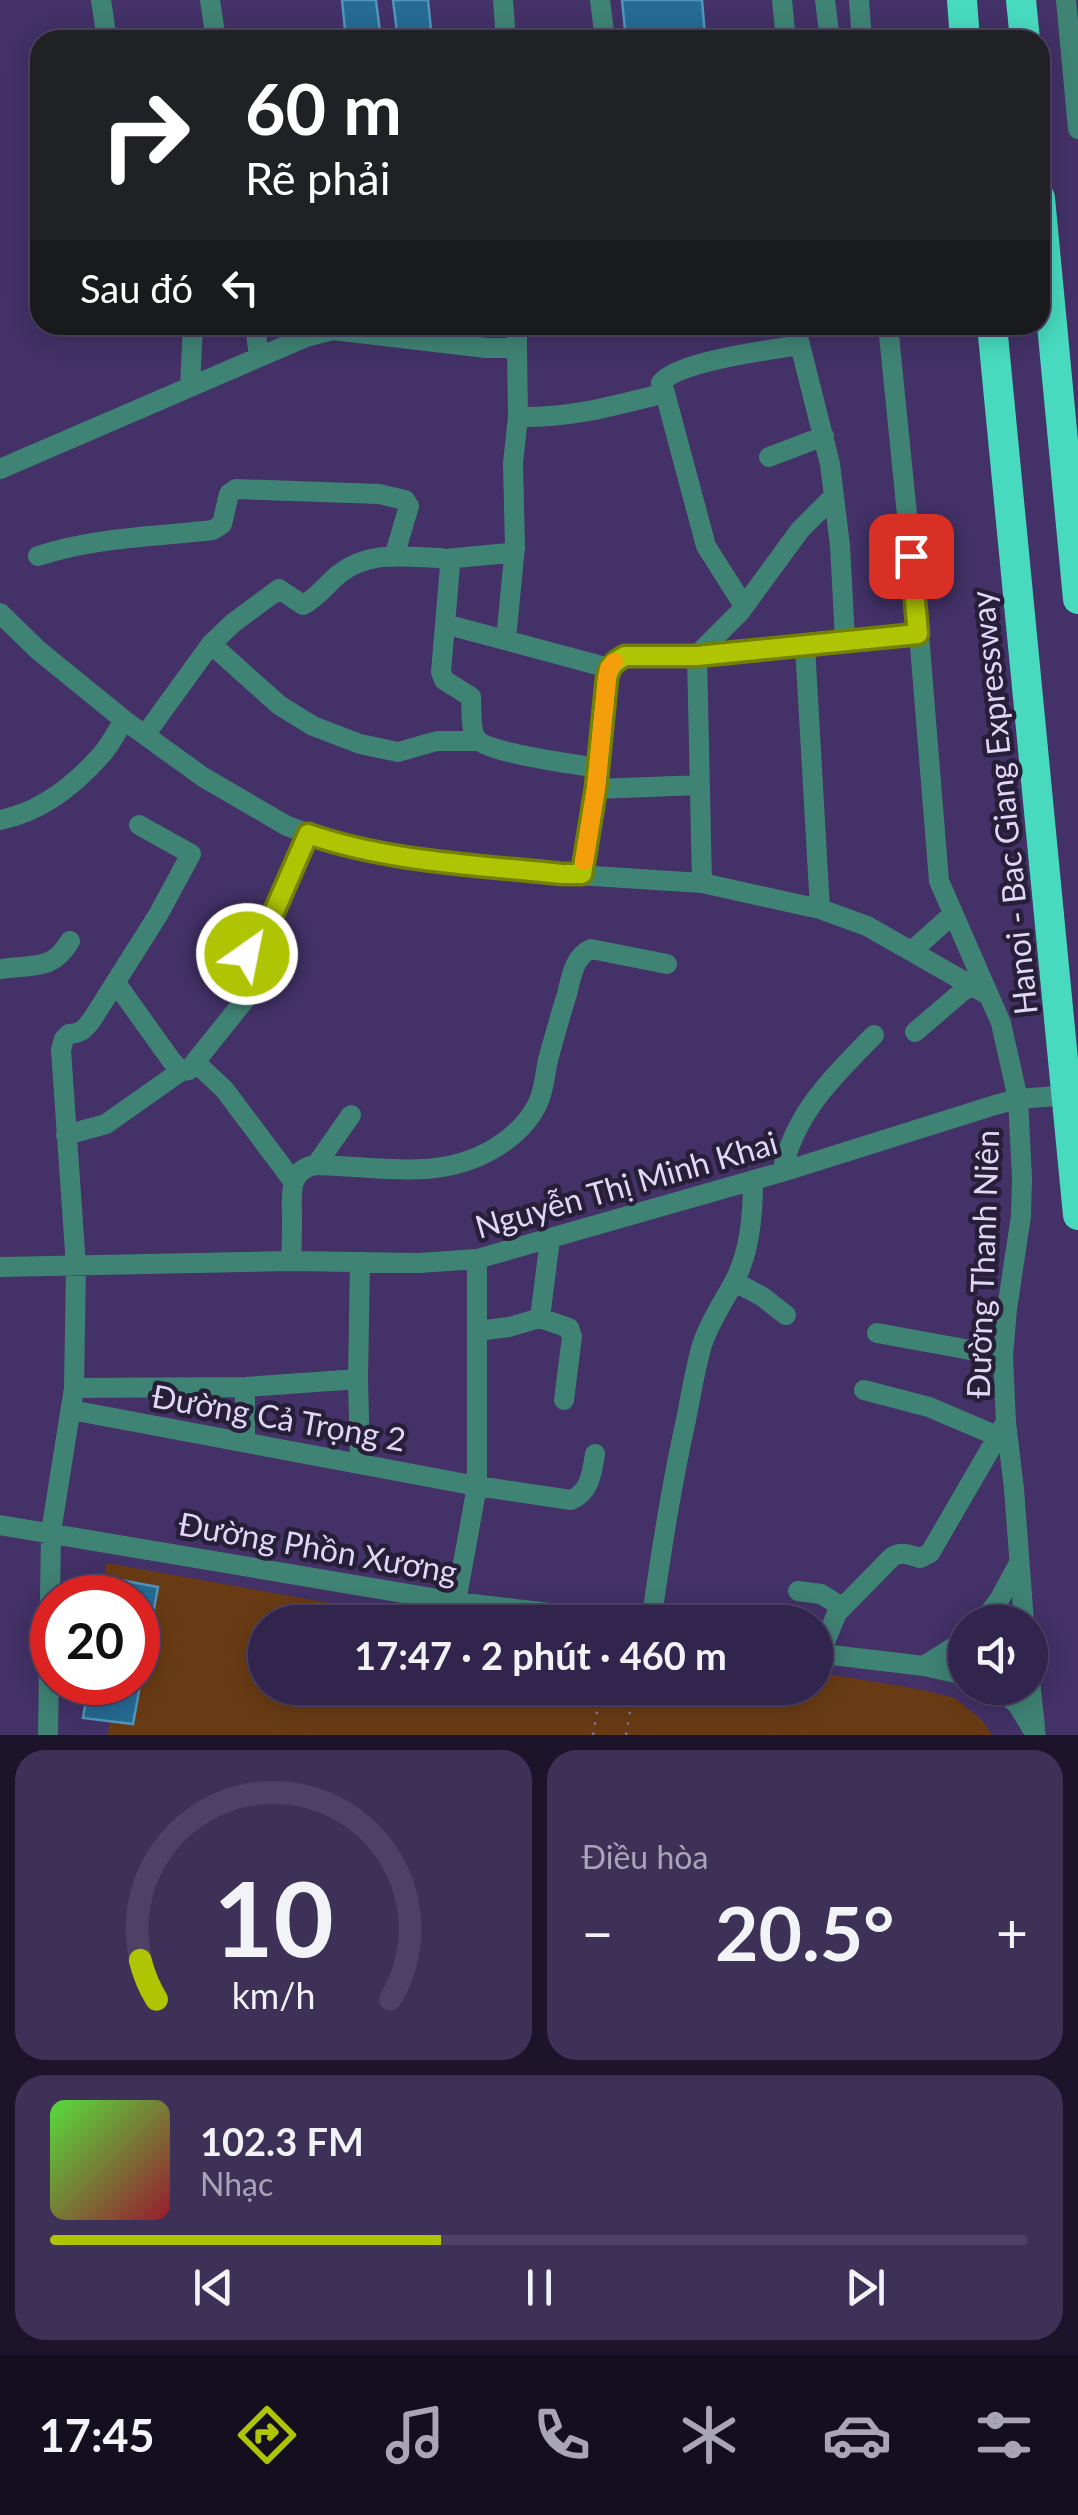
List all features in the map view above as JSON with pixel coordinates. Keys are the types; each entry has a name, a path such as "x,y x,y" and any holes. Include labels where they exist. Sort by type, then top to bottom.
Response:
{"highway":[{"path":"962,0 965,30"},
{"path":"1021,0 1024,30"},
{"path":"1050,304 1078,599"},
{"name":"Hanoi - Bac Giang Expressway","path":"993,335 1078,1215"}],"street":[{"path":"101,0 106,30"},
{"path":"210,0 214,30"},
{"path":"503,0 505,30"},
{"path":"600,0 604,30"},
{"path":"782,0 785,30"},
{"path":"825,0 829,30"},
{"path":"858,0 861,30"},
{"path":"1066,0 1078,130"},
{"path":"190,387 193,335"},
{"path":"256,335 259,357"},
{"path":"0,469 314,335"},
{"path":"376,335 517,348"},
{"path":"506,639 515,547 517,335"},
{"path":"744,606 706,546 661,383 669,376 798,335 830,464 846,640"},
{"name":"Đường Thanh Niên","path":"889,335 938,881 979,990 1001,1023 1018,1100 1021,1216 1009,1292 1002,1429 1014,1489 1022,1605"},
{"path":"518,416 580,414 665,394"},
{"path":"769,458 824,436"},
{"path":"38,556 112,538 213,530 222,524 232,490 256,489 379,494 405,500 409,506 394,557"},
{"path":"702,882 697,656 744,606 800,530 833,497"},
{"path":"146,735 211,644 279,590 303,606 352,565 378,556 446,560 508,553 515,547"},
{"path":"446,560 450,566 442,672 444,680 472,696 477,740 486,746 597,778 700,785"},
{"path":"0,613 38,650 124,720 203,777 287,826 338,844 396,855 562,874 702,882 820,909 867,926 979,990 915,1032"},
{"path":"446,624 609,668"},
{"path":"582,874 609,668 615,661 625,656 697,656 918,634"},
{"path":"211,644 279,705 313,726 360,744 398,752 437,741 477,740"},
{"path":"804,646 820,909"},
{"path":"0,820 46,804 103,754 124,720"},
{"path":"48,1735 50,1532 74,1388 76,1266 60,1064 64,1039 86,1028 191,854 139,826"},
{"path":"247,954 267,928 308,834"},
{"path":"913,950 952,914"},
{"path":"0,969 49,964 70,940"},
{"path":"292,1261 294,1180 299,1172 316,1164 400,1170 459,1165 476,1159 521,1128 539,1102 554,1036 583,952 591,949 666,964"},
{"path":"66,1136 106,1124 188,1066 256,986 227,964"},
{"path":"116,983 188,1066 224,1088 294,1180"},
{"path":"782,1172 787,1149 815,1097 874,1034"},
{"name":"Nguyễn Thị Minh Khai","path":"0,1267 292,1261 419,1263 477,1259 1018,1100 1056,1096"},
{"path":"316,1164 351,1115"},
{"path":"653,1605 670,1490 694,1380 703,1342 735,1282 749,1236 753,1180"},
{"path":"540,1318 550,1240"},
{"path":"456,1602 477,1486 477,1259"},
{"path":"360,1262 360,1462"},
{"path":"735,1282 786,1315"},
{"path":"477,1331 540,1318 568,1328 572,1337 564,1400"},
{"path":"877,1333 1004,1356"},
{"path":"74,1388 246,1387 358,1379"},
{"path":"245,1441 246,1387"},
{"path":"833,1622 842,1607 896,1554 920,1558 930,1553 1002,1429 864,1390"},
{"name":"Đường Cả Trọng 2","path":"70,1410 570,1500 586,1488 595,1454"},
{"name":"Đường Phồn Xương","path":"0,1525 482,1605"},
{"path":"996,1605 1018,1565"},
{"path":"798,1590 821,1594 842,1607"},
{"path":"924,1666 948,1651"},
{"path":"833,1655 948,1671"},
{"path":"1018,1705 1036,1735"},
{"path":"1033,1705 1036,1735"}],"path":[{"path":"594,1735 598,1705"},
{"path":"626,1735 631,1705"}],"shaded area":[{"path":"106,1563 341,1605 248,1605 248,1705 833,1705 833,1675 948,1696 948,1705 964,1705 982,1720 992,1735 108,1735 110,1721 83,1718 85,1705 160,1705 160,1575 105,1575"}],"building":[{"path":"342,0 376,0 380,30 345,30"},
{"path":"393,0 428,0 431,30 397,30"},
{"path":"622,0 702,0 704,30 625,30"},
{"path":"85,1705 136,1705 133,1724 83,1718"}],"slow traffic":[{"path":"584,861 607,678 614,662"}],"route":[{"path":"247,954 267,928 308,834 396,855 582,874 596,788 607,678 615,661 625,656 697,656 918,634 911,556"}]}
